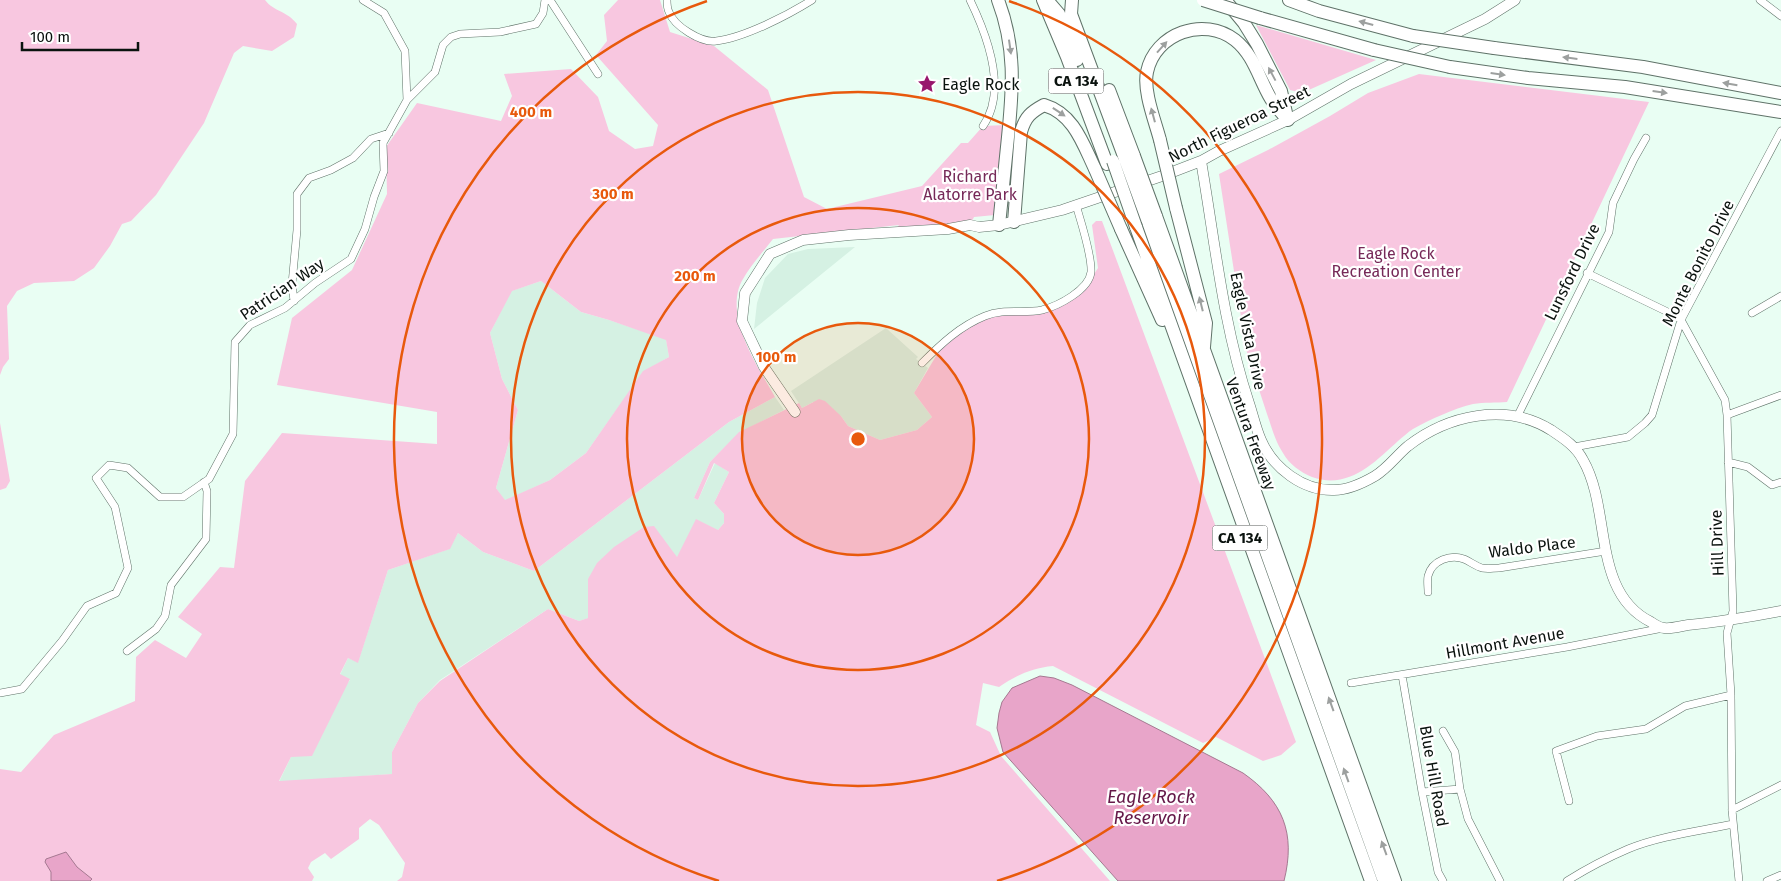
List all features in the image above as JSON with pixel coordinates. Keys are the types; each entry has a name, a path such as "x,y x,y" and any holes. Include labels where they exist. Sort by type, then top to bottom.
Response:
{"highway":[{"path":"998,0 1009,37 1013,88 999,225"},
{"name":"Ventura Freeway","path":"1042,0 1067,57 1151,218 1204,352 1367,818 1395,881"},
{"path":"1047,0 1059,14 1120,160"},
{"name":"Ventura Freeway","path":"1072,0 1120,160 1129,228"},
{"path":"1203,0 1374,50 1450,67 1528,78 1625,87 1775,111"},
{"path":"1225,0 1244,23 1257,44 1281,91 1288,120"},
{"path":"1289,0 1320,11 1413,36 1642,68 1780,93"},
{"path":"1204,352 1206,323 1147,91 1146,73 1150,62 1168,40 1180,32 1192,29 1208,29 1221,32 1235,40 1247,52 1271,99 1288,120"},
{"path":"1014,222 1021,132 1024,122 1029,114 1044,105 1055,108 1064,115 1074,128 1129,228 1354,846 1371,881"},
{"path":"1151,218 1367,818 1384,881"},
{"name":"CA 134","path":"1129,228 1354,846 1362,881"}],"street":[{"path":"363,0 384,13 405,51 407,100"},
{"path":"407,100 435,72 443,45 451,37 460,34 500,32 536,24 543,13 545,0"},
{"path":"550,0 598,74"},
{"path":"667,0 668,12 678,25 691,34 714,42 755,29 812,0"},
{"path":"970,0 981,22 994,76 992,108 983,126"},
{"name":"North Figueroa Street","path":"795,412 764,367 742,321 745,293 770,254 803,240 849,235 948,229 970,225 979,227 999,225 1062,210 1162,176 1201,161 1288,120 1351,84 1484,19 1516,0"},
{"path":"1760,0 1781,16"},
{"name":"Patrician Way","path":"0,693 22,689 62,641 87,606 116,592 128,568 115,507 96,478 109,465 128,468 160,497 183,497 209,479 233,434 235,342 250,325 285,308 351,259 365,228 384,172 383,143 407,100"},
{"name":"Monte Bonito Drive","path":"1574,447 1628,437 1645,423 1652,414 1681,320 1781,131"},
{"path":"294,301 292,284 298,194 309,178 331,170 353,158 371,139 389,133"},
{"name":"Lunsford Drive","path":"1516,417 1611,228 1613,203 1646,138"},
{"name":"Eagle Vista Drive","path":"1201,161 1238,370 1261,441 1272,460 1285,473 1300,482 1318,489 1335,490 1352,487 1378,474 1406,447 1423,435 1456,420 1478,415 1502,414 1526,418 1548,429 1574,447 1584,461 1596,495 1606,551 1614,582 1629,606 1641,617 1664,628"},
{"path":"922,363 949,337 986,315 1001,311 1042,310 1071,297 1083,288 1091,274 1076,205"},
{"path":"1588,273 1681,320"},
{"path":"1752,313 1781,296"},
{"name":"Hill Drive","path":"1681,320 1725,400 1727,415 1733,611 1727,633 1731,694 1732,810 1739,881"},
{"path":"1727,415 1781,395"},
{"path":"1728,462 1748,467 1772,485 1781,482"},
{"path":"127,651 156,629 165,616 171,585 206,539 207,491 204,482"},
{"name":"Waldo Place","path":"1428,592 1428,575 1440,561 1449,557 1465,559 1476,566 1484,568 1499,568 1606,551"},
{"path":"1664,628 1730,620 1781,611"},
{"name":"Hillmont Avenue","path":"1351,683 1567,647 1664,628"},
{"name":"Blue Hill Road","path":"1402,674 1422,792 1438,872 1443,881"},
{"path":"1569,801 1556,751 1597,736 1646,729 1685,706 1731,694"},
{"path":"1443,731 1455,752 1460,789 1468,819 1500,881"},
{"path":"1732,810 1781,786"},
{"path":"1422,792 1460,789"},
{"path":"1566,881 1629,848 1648,842 1734,824"},
{"path":"1767,881 1781,875"}],"shaded area":[{"path":"855,247 754,329 757,303 765,278 788,254 808,249"},
{"path":"541,281 581,312 666,339 669,357 643,372 586,453 550,480 505,501 496,488 518,410 502,379 490,333 511,291"},
{"path":"886,328 918,357 916,359 928,368 914,393 932,417 917,430 880,440 848,426 841,416 813,402 802,408 791,391"},
{"path":"775,397 784,410 739,433 710,462 694,498 698,500 715,463 729,472 714,503 724,514 724,523 718,530 677,557 588,579 589,618 579,621 548,609 440,680 418,703 392,752 392,774 279,782 291,757 350,680 340,675 348,658 358,662 388,570 449,549 458,533 483,552 534,571 729,422"}],"green space":[{"path":"0,0 265,0 272,7 293,19 297,24 294,37 272,51 243,46 234,53 204,123 156,195 131,221 122,224 110,246 94,268 74,281 34,283 17,291 7,306 9,359 0,375"},
{"name":"Richard Alatorre Park","path":"618,0 660,0 670,32 714,46 768,90 804,197 827,209 922,186 961,143 968,143 983,126 1006,125 995,215 974,217 970,225 893,233 899,225 773,239 743,279 738,293 737,308 739,324 745,340 775,397 729,422 534,571 483,552 458,533 450,549 388,570 358,663 348,658 340,674 350,679 312,756 291,757 279,781 392,774 392,752 418,703 440,681 548,609 579,621 588,618 588,579 597,563 614,547 644,527 654,526 677,557 696,519 718,530 724,523 724,514 714,503 729,472 714,463 698,500 694,498 710,462 739,432 799,403 802,408 819,399 825,401 841,416 848,426 880,440 917,430 932,417 914,393 939,351 970,325 991,316 1047,312 1079,296 1098,268 1092,225 1096,221 1102,221 1296,742 1281,755 1263,761 1216,737 1203,743 1053,666 1038,668 1025,673 999,687 983,683 976,725 990,732 1001,756 1110,881 397,881 402,877 405,863 379,825 370,819 359,828 359,839 331,859 325,853 311,862 308,868 314,877 312,881 0,881 0,769 21,772 54,735 135,701 136,657 155,640 186,658 202,634 178,617 220,567 234,568 245,481 282,433 437,444 437,412 277,385 292,318 352,270 387,194 386,147 417,103 501,121 512,96 504,74 571,69 598,97 609,131 635,149 653,146 658,125 596,55 607,41 604,15","holes":["541,281 581,312 666,340 669,357 643,371 586,453 550,480 505,500 496,488 518,410 502,379 490,333 512,291"]},
{"path":"1256,25 1376,60 1302,93 1290,90"},
{"name":"Eagle Rock Recreation Center","path":"1419,74 1649,102 1507,402 1473,404 1435,418 1411,430 1380,458 1349,477 1325,480 1312,477 1292,464 1280,448 1246,349 1219,174 1268,150 1368,93"},
{"path":"0,423 10,481 6,488 0,490"}],"water":[{"name":"Eagle Rock Reservoir","path":"1040,676 1054,678 1072,685 1243,773 1257,784 1277,807 1287,833 1287,864 1284,881 1118,881 1003,752 997,728 1002,702 1012,688"},
{"path":"66,852 77,867 92,879 90,881 51,881 51,872 45,862 46,859"}],"place":[{"name":"Eagle Rock","path":"927,84"}]}
